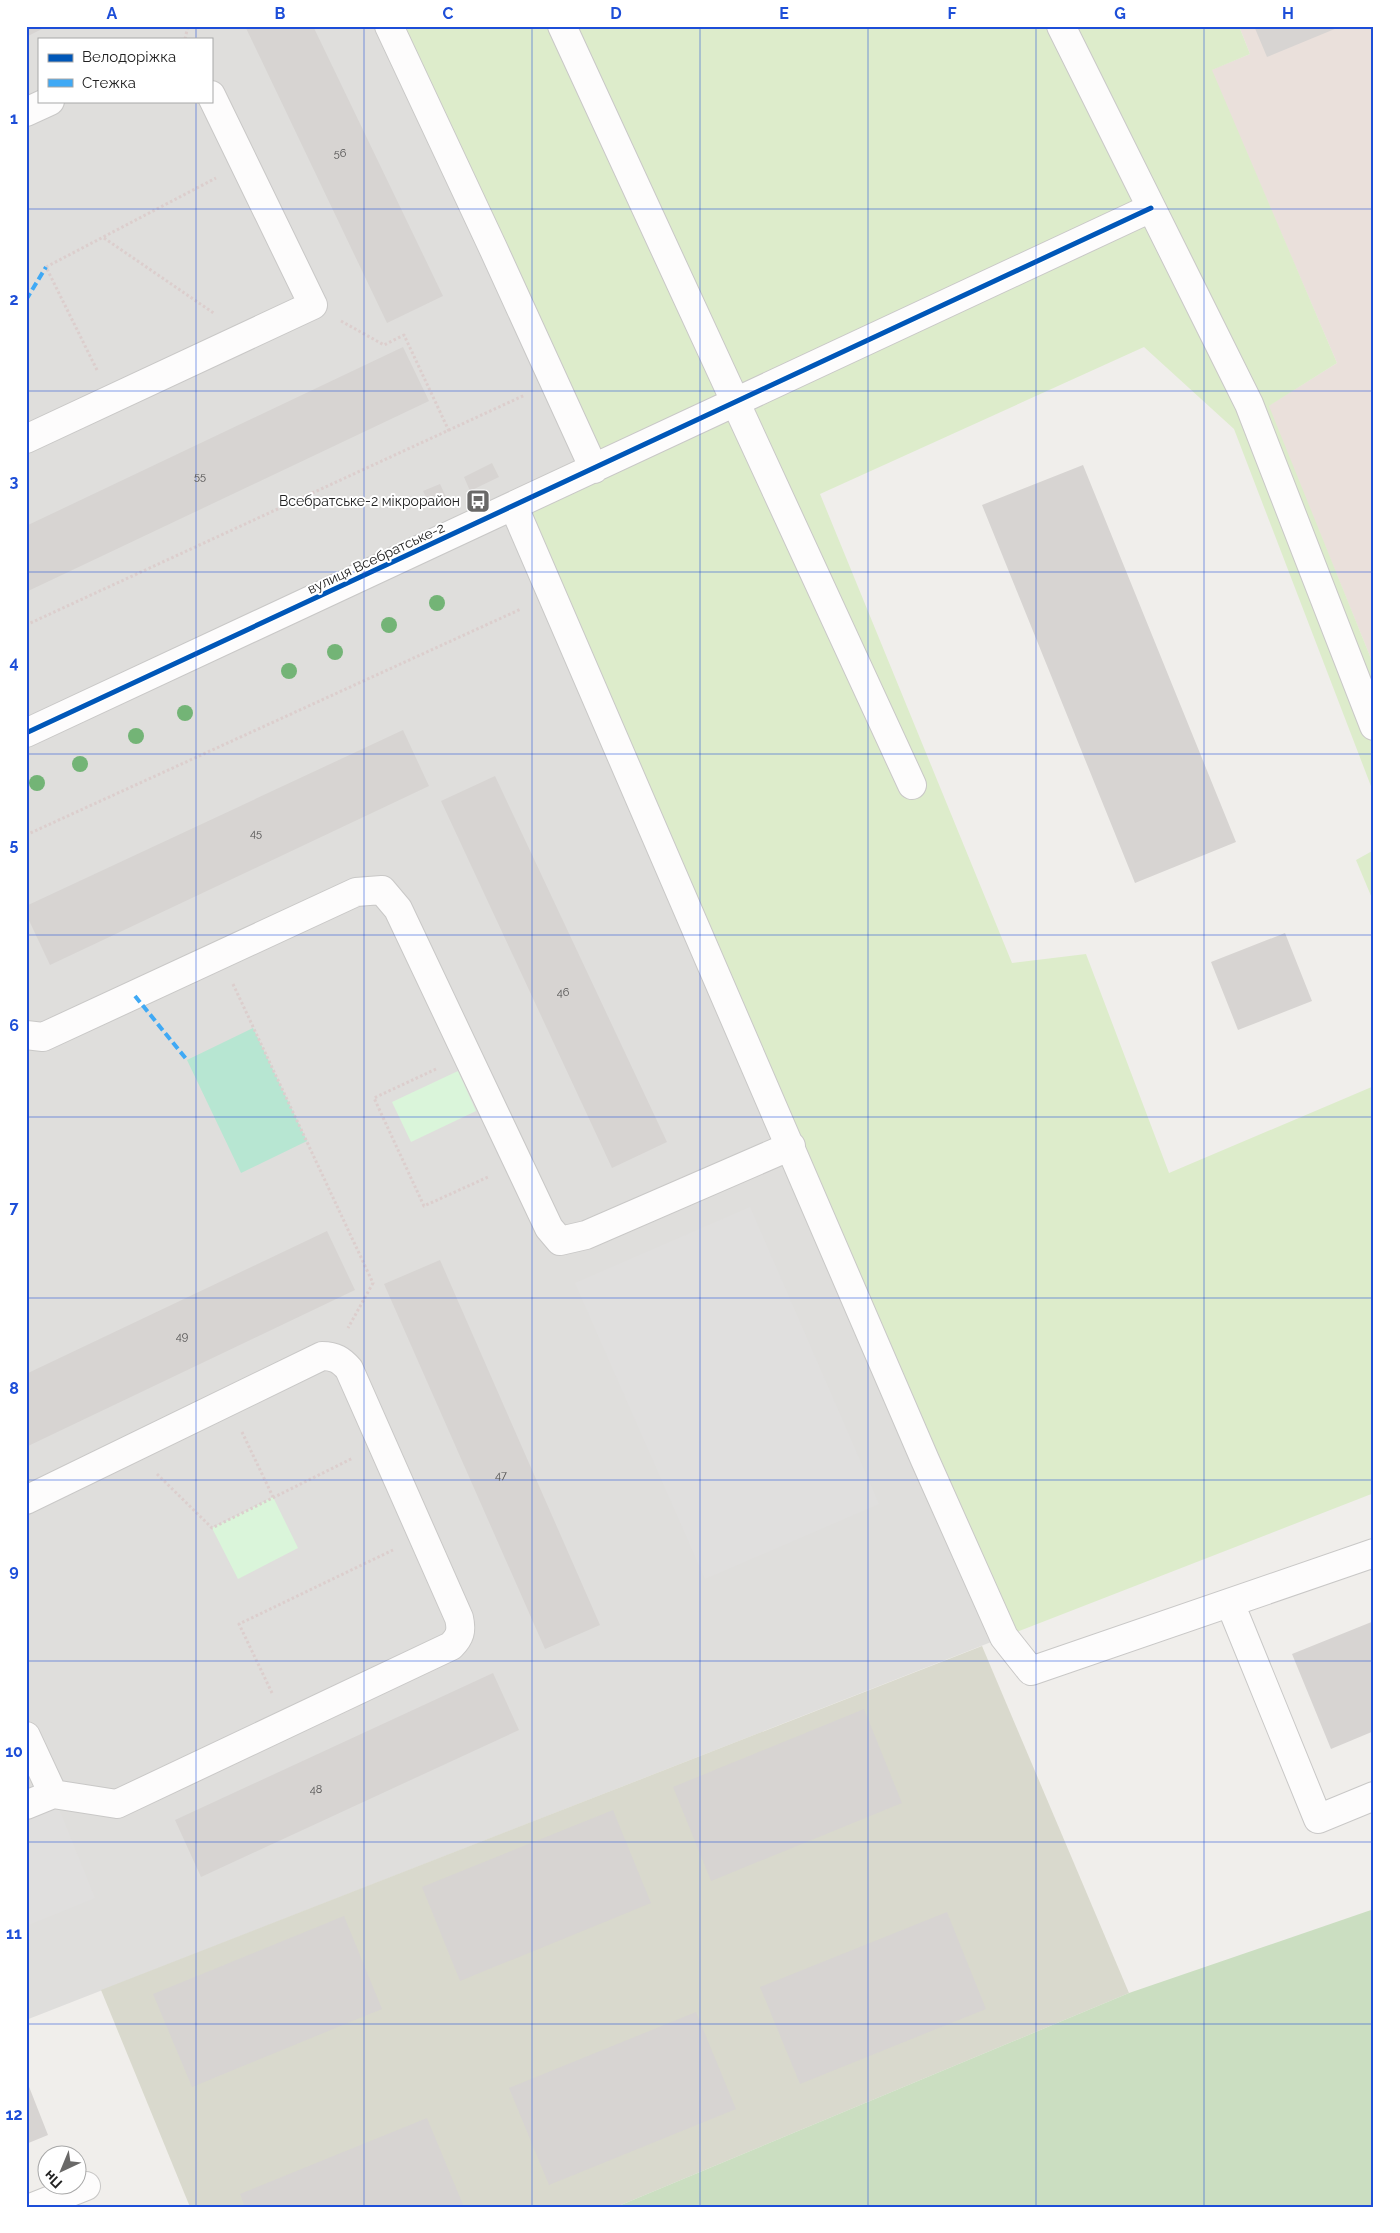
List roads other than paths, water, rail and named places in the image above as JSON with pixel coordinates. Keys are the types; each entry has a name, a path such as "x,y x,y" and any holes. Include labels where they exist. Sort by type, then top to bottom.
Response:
{"street":[{"path":"389,26 555,381 594,469"},
{"path":"562,26 912,785"},
{"path":"1061,26 1249,404 1374,726"},
{"path":"26,439 313,305 212,97"},
{"path":"26,112 48,102"},
{"name":"вулиця Всебратське-2","path":"26,733 1152,208"},
{"path":"514,507 925,1460 1004,1637 1031,1671 1374,1553"},
{"path":"26,1035 44,1037 356,892 382,890 398,909 549,1228 560,1241 586,1234 791,1146"},
{"path":"26,1500 322,1356 332,1356 342,1361 350,1369 459,1618 461,1628 459,1638 451,1646 117,1804 53,1794 26,1805"},
{"path":"1230,1603 1318,1819 1374,1796"},
{"path":"26,1736 53,1794"},
{"path":"33,2207 61,2196"}],"place":[{"name":"Всебратське-2 мікрорайон","path":"478,501"}]}
